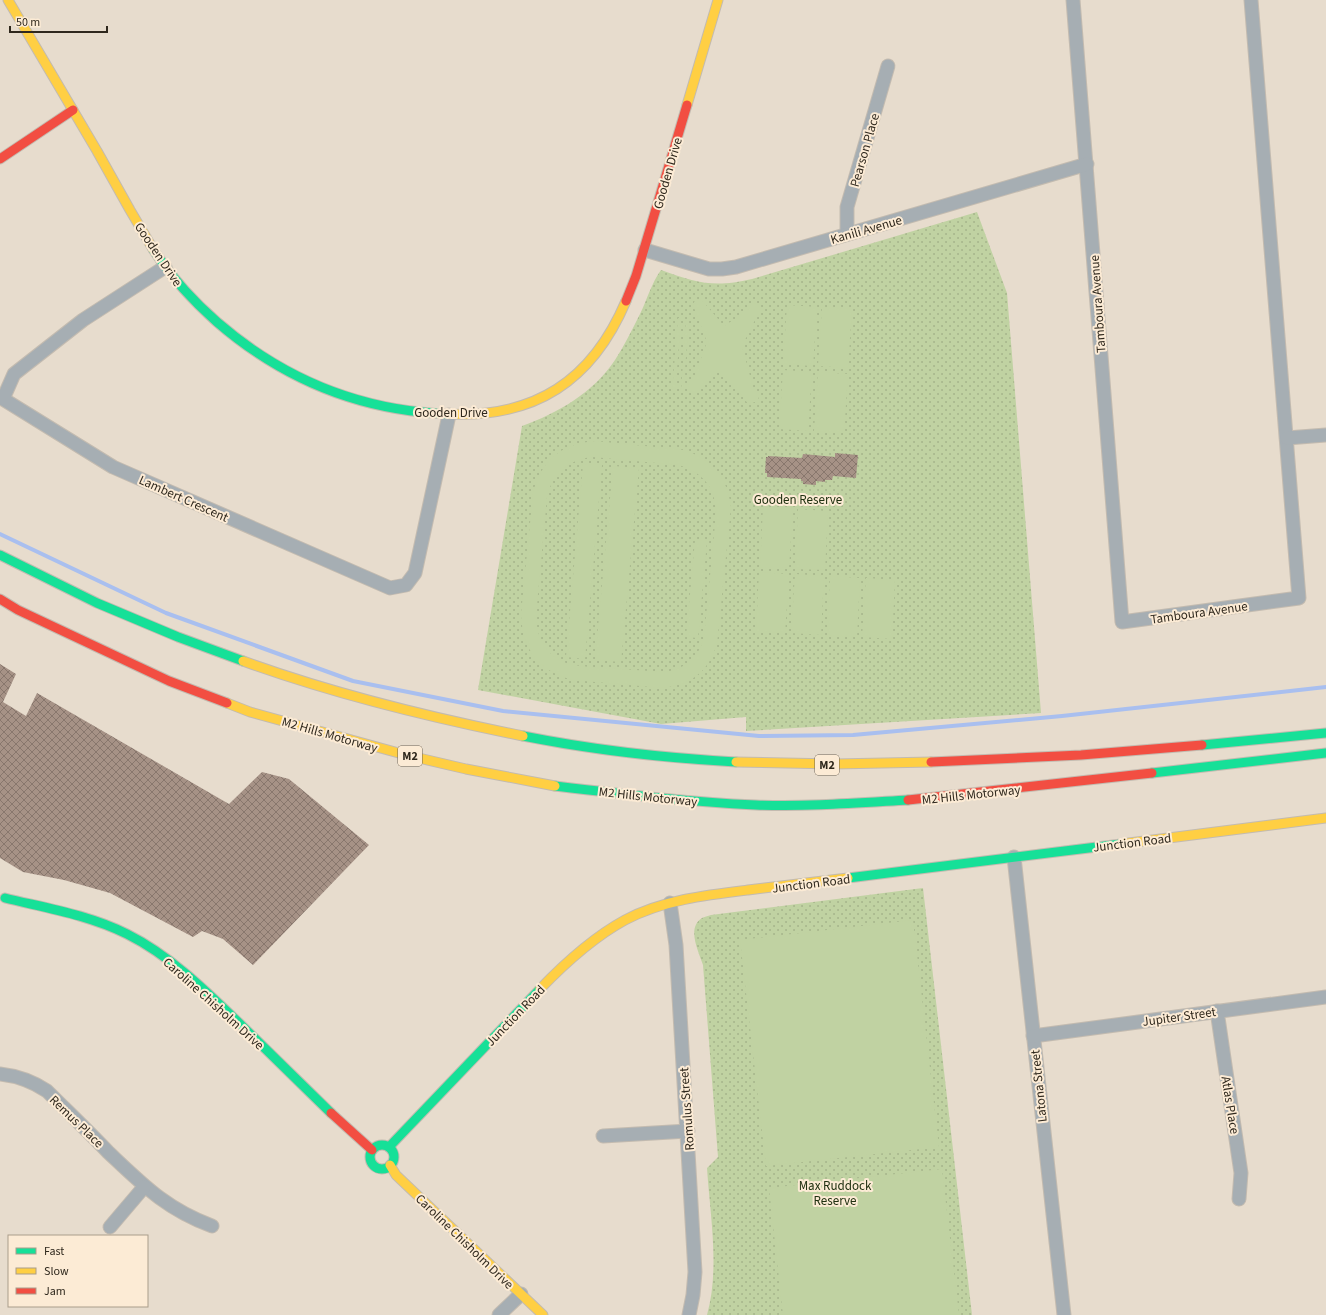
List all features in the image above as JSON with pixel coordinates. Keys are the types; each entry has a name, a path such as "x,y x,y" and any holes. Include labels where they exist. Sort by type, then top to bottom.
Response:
{"main road":[{"name":"Gooden Drive","path":"8,0 52,78 73,110 165,267 196,303 220,327 243,345 283,371 322,389 393,410 449,415 489,413 520,407 544,398 577,375 596,354 612,330 631,290 645,250 718,0"},
{"path":"0,159 73,110"},
{"name":"M2","path":"0,555 110,609 170,634 254,665 333,691 419,714 523,736 635,754 731,762 802,764 915,764 1124,752 1326,733"},
{"name":"M2 Hills Motorway","path":"0,599 18,610 169,681 250,712 406,755 466,769 556,786 661,798 756,805 827,806 914,800 1326,753"},
{"name":"Junction Road","path":"388,1147 563,965 610,929 640,913 670,903 709,896 1326,818"},
{"path":"1,888 5,898 5,903 2,908"},
{"name":"Caroline Chisholm Drive","path":"5,898 56,909 87,918 128,935 165,957 216,1002 352,1133 372,1150"},
{"path":"379,1145 385,1145 388,1147 394,1156 390,1165 382,1169 373,1165 370,1157 372,1150 379,1145"},
{"name":"Caroline Chisholm Drive","path":"390,1165 396,1175 543,1315"}],"street":[{"name":"Tamboura Avenue","path":"1073,0 1122,622 1299,598 1251,0"},
{"name":"Pearson Place","path":"847,234 847,207 888,66"},
{"name":"Kanili Avenue","path":"645,250 709,268 722,269 736,267 1087,164"},
{"name":"Lambert Crescent","path":"165,267 83,320 14,374 3,399 113,467 390,588 406,585 415,573 449,415"},
{"path":"1287,438 1326,434"},
{"name":"Latona Street","path":"1014,857 1064,1315"},
{"name":"Romulus Street","path":"670,903 676,945 695,1272 689,1315"},
{"name":"Jupiter Street","path":"1033,1036 1326,997"},
{"name":"Atlas Place","path":"1216,1011 1241,1173 1238,1199"},
{"name":"Remus Place","path":"0,1074 22,1078 40,1086 47,1091 144,1187 178,1212 212,1226"},
{"path":"603,1136 688,1131"},
{"path":"110,1227 144,1187"},
{"path":"499,1315 521,1294"}],"green space":[{"name":"Gooden Reserve","path":"977,212 1007,293 1041,713 746,731 746,717 661,724 478,690 522,426 549,415 574,400 585,392 606,372 628,338 643,309 654,281 661,270 706,283 716,284 739,282"},
{"path":"701,299 724,326 744,313 752,304 758,303 762,311 755,320 742,346 753,387 759,398 755,402 748,404 719,370 704,383 697,392 689,392 688,385 695,375 707,342 693,305 695,300"},
{"path":"787,305 817,307 813,366 783,364"},
{"path":"822,307 852,309 848,368 818,366"},
{"path":"678,318 681,319 675,392 672,392"},
{"path":"686,319 689,319 683,392 681,392"},
{"path":"783,370 812,372 808,431 779,429"},
{"path":"818,372 848,374 844,433 814,431"},
{"path":"595,441 684,450 703,459 717,471 722,478 729,496 731,507 717,644 709,662 704,669 690,680 663,688 573,680 561,676 542,665 529,648 522,627 521,614 533,493 541,471 554,456 563,450 583,443","holes":["593,457 678,465 687,468 701,477 711,489 714,496 716,514 704,637 699,651 684,665 671,671 663,672 578,666 565,663 558,659 551,654 542,641 536,616 547,497 553,481 569,464 584,458"]},
{"path":"583,464 602,465 585,659 566,657"},
{"path":"613,466 639,468 621,662 595,660"},
{"path":"763,507 793,509 789,568 760,567"},
{"path":"798,509 828,511 825,570 795,569"},
{"path":"695,540 707,541 698,638 686,637"},
{"path":"759,572 789,574 785,633 756,632"},
{"path":"795,574 824,576 821,635 791,633"},
{"path":"830,576 860,578 857,637 827,635"},
{"path":"866,578 895,580 892,639 862,637"},
{"name":"Max Ruddock Reserve","path":"923,888 972,1315 707,1315 711,1297 714,1261 707,1168 718,1157 703,965 694,934 697,922 702,918 711,915"},
{"path":"913,920 939,1147 766,1166 740,940"},
{"path":"942,1169 959,1315 783,1315 769,1188"}],"building":[{"path":"835,453 858,455 856,478 833,476 832,480 825,480 825,482 816,481 816,485 803,484 801,479 767,477 767,473 765,473 766,457 768,456 802,458 803,454 835,457"},
{"path":"0,664 16,674 3,702 26,716 37,693 229,804 262,772 289,779 369,845 253,965 223,939 202,931 193,937 110,893 64,880 23,872 0,858"}],"waterway":[{"path":"0,534 166,613 353,681 503,711 759,736 853,735 1062,716 1326,687"}],"traffic: fast":[{"path":"153,249 182,288 217,322 269,360 296,376 325,389 354,399 385,407 416,412 449,414"},
{"path":"0,555 97,603 178,637 243,661"},
{"path":"1202,745 1326,733"},
{"path":"523,736 629,753 736,762"},
{"path":"1152,773 1326,753"},
{"path":"555,786 681,800 756,805 813,805 908,800"},
{"path":"848,878 1121,844"},
{"path":"5,898 83,917 113,927 142,942 172,962 212,997 331,1113"},
{"path":"389,1147 540,989"},
{"path":"382,1145 387,1146 393,1152 394,1157 393,1162 387,1168 382,1169 377,1168 371,1162 370,1157 371,1152 377,1146 382,1145"}],"traffic: slow":[{"path":"8,0 153,249"},
{"path":"687,105 718,0"},
{"path":"449,414 480,414 508,409 534,401 557,389 578,373 596,353 612,329 626,301"},
{"path":"243,661 312,684 382,704 523,736"},
{"path":"227,703 250,712 406,755 466,769 555,786"},
{"path":"736,762 835,764 931,762"},
{"path":"1121,844 1326,818"},
{"path":"540,989 569,960 590,943 613,927 639,913 685,899 848,878"},
{"path":"390,1165 396,1175 543,1315"}],"traffic: jam":[{"path":"626,301 636,276 687,105"},
{"path":"0,159 73,110"},
{"path":"0,599 18,610 169,681 227,703"},
{"path":"931,762 1081,755 1202,745"},
{"path":"908,800 1152,773"},
{"path":"331,1113 372,1150"}]}
